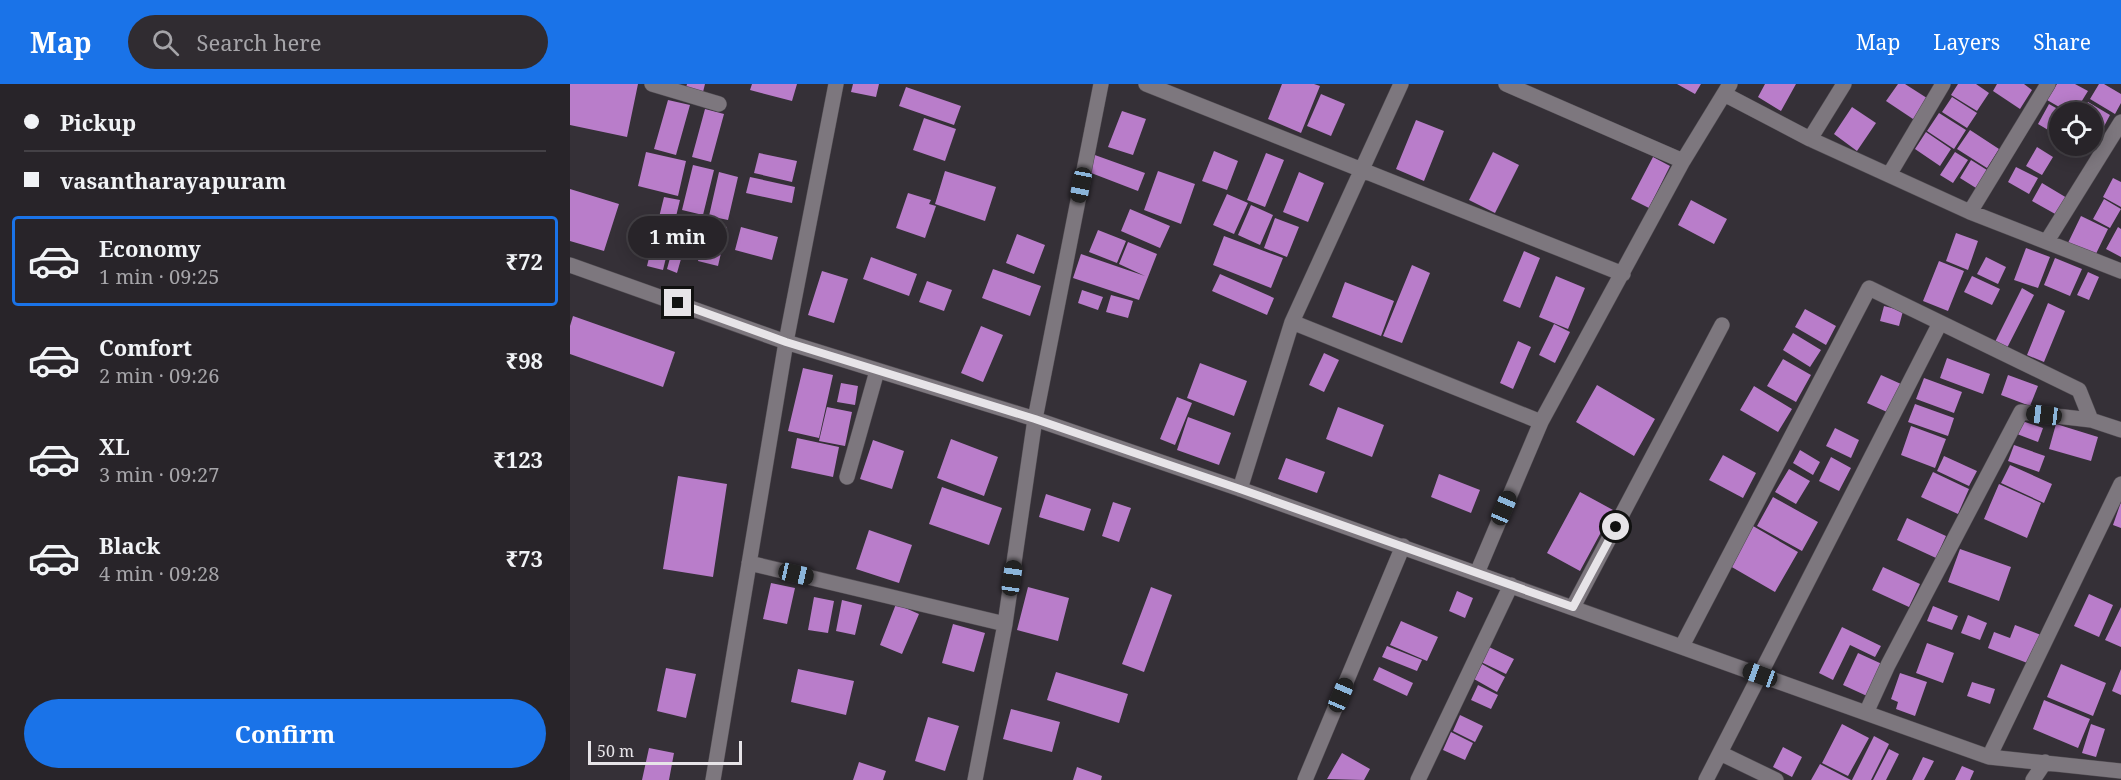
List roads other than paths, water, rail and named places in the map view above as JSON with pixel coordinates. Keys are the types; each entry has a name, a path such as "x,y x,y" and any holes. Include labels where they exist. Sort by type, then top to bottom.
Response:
{"street":[{"path":"652,84 719,104"},
{"path":"713,780 786,342 836,84"},
{"path":"975,780 1005,624 1035,419 1101,84"},
{"path":"1146,84 1623,274"},
{"path":"1240,489 1292,322 1401,84"},
{"path":"1506,84 1683,161"},
{"path":"1810,139 1844,84"},
{"path":"1889,175 1943,84"},
{"path":"1970,212 2048,84"},
{"path":"1477,573 1541,422 1683,161 1727,89 1810,139 1970,212 2121,271"},
{"path":"2047,241 2121,122"},
{"path":"570,265 786,342 1035,419 1240,489 1989,757 2121,771"},
{"path":"1682,646 1869,288 2079,390 2091,420"},
{"path":"1292,322 1541,422"},
{"path":"1706,780 1940,323"},
{"path":"1573,607 1722,325"},
{"path":"847,477 877,371"},
{"path":"1866,713 2021,412 2091,420 2121,430"},
{"path":"1989,757 2121,484"},
{"path":"1305,780 1403,546"},
{"path":"749,563 1005,624"},
{"path":"1418,780 1511,585"},
{"path":"1720,753 1776,780"},
{"path":"2033,780 2045,762"}]}
